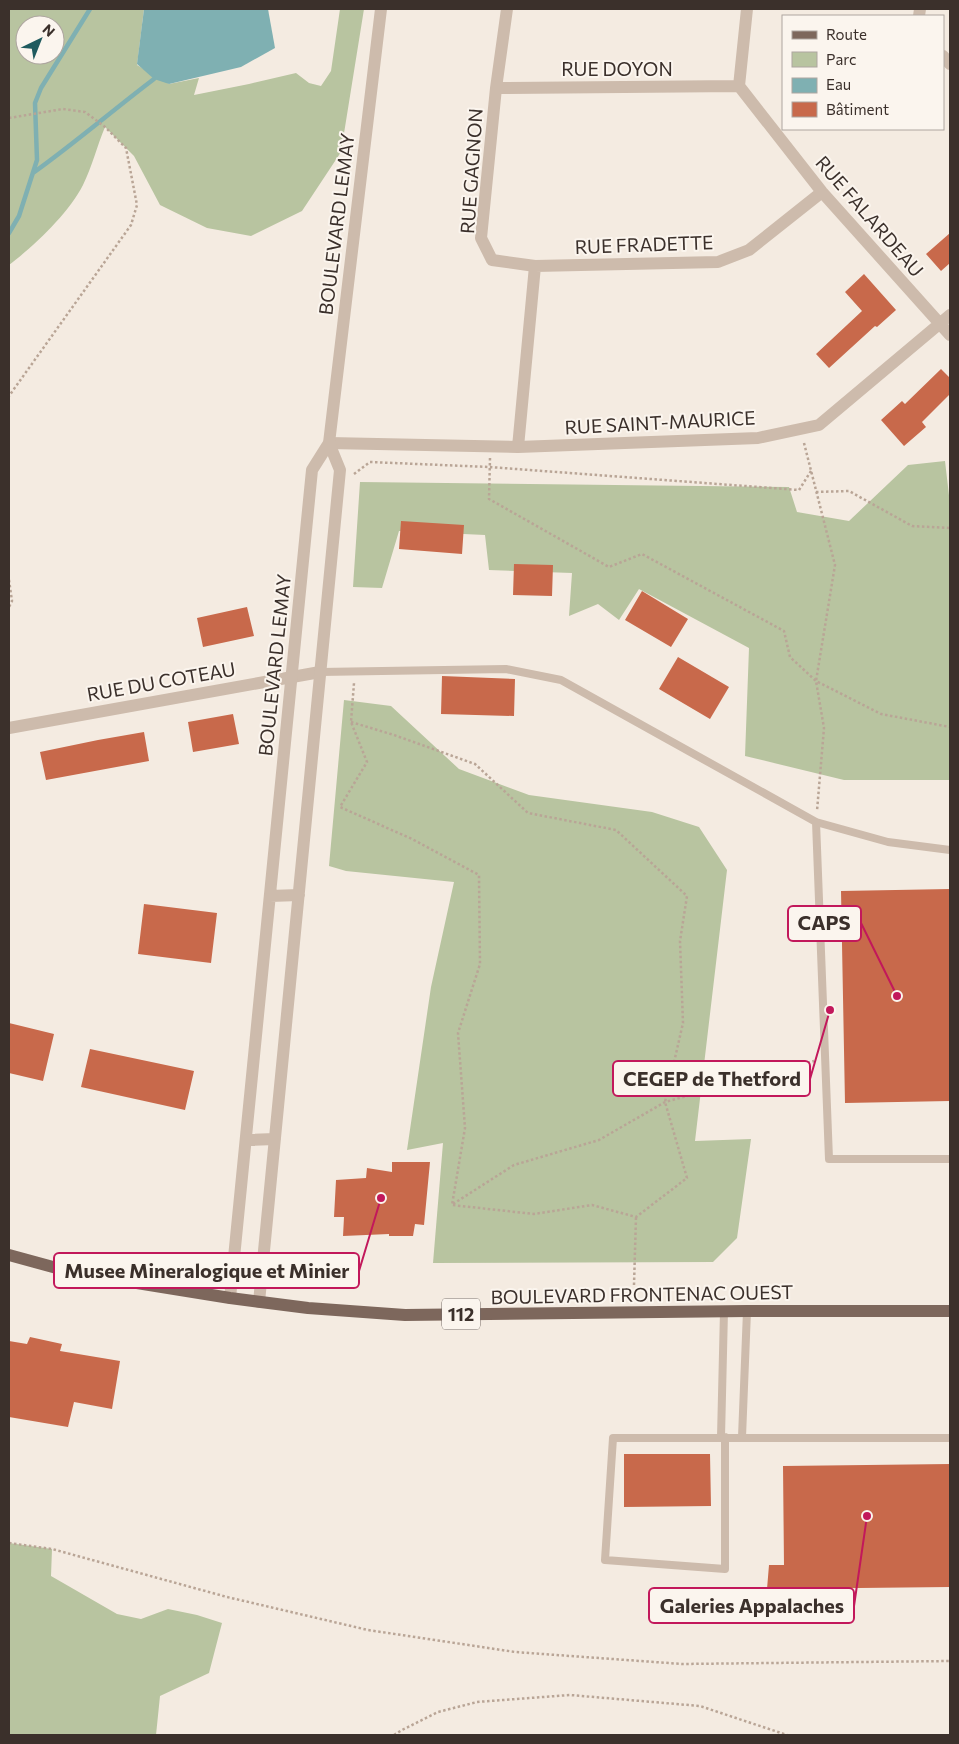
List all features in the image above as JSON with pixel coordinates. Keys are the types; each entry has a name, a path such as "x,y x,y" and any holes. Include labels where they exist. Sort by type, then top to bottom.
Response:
{"main road":[{"name":"BOULEVARD FRONTENAC OUEST","path":"9,1255 75,1273 230,1298 308,1308 405,1315 724,1311 950,1311"}],"street":[{"name":"BOULEVARD LEMAY","path":"230,1298 312,470 329,443 381,9"},
{"name":"RUE GAGNON","path":"507,9 496,88 482,238 492,260 535,266"},
{"path":"739,86 747,9"},
{"name":"RUE DOYON","path":"496,88 739,86"},
{"name":"RUE FALARDEAU","path":"739,86 822,192 950,335"},
{"name":"RUE FRADETTE","path":"535,266 718,262 749,250 822,192"},
{"path":"518,447 535,266"},
{"name":"RUE SAINT-MAURICE","path":"329,443 518,447 758,438 820,425 950,315"},
{"name":"BOULEVARD LEMAY","path":"259,1302 340,470 329,443"},
{"name":"RUE DU COTEAU","path":"9,728 320,672"},
{"path":"270,896 299,895"},
{"path":"246,1140 275,1139"}],"lane":[{"path":"320,672 506,669 561,680 816,822 888,842 950,850"},
{"path":"816,822 829,1159 950,1159"},
{"path":"724,1311 723,1437 725,1569 605,1560 613,1438 723,1437 950,1438"},
{"path":"742,1438 747,1311"}],"path":[{"path":"9,118 63,109 85,112 105,127 126,148 137,205 131,225 9,396"},
{"path":"803,439 835,565 816,681 824,728 816,822"},
{"path":"490,447 489,499 609,567 642,554 784,630 790,657 816,681 882,714 950,727"},
{"path":"351,476 370,462 489,467 799,490 811,471"},
{"path":"816,492 849,491 912,526 950,528"},
{"path":"9,580 12,601 9,607"},
{"path":"355,671 351,722 367,762 340,807 412,839 478,875 480,964 458,1033 464,1128 452,1205"},
{"path":"351,722 475,764 528,813 616,830 687,896 680,941 683,1023 664,1102 687,1178 636,1217"},
{"path":"452,1205 514,1165 599,1140 664,1102 825,1058"},
{"path":"452,1205 534,1214 592,1205 636,1217"},
{"path":"634,1285 636,1217"},
{"path":"9,1543 52,1549 227,1597 368,1630 515,1652 682,1664 950,1661"},
{"path":"394,1735 438,1712 477,1702 570,1695 700,1706 787,1735"}],"green space":[{"path":"9,9 144,9 137,65 169,84 199,78 194,95 296,73 309,83 321,86 331,71 340,9 364,9 341,152 302,211 251,236 207,228 160,205 134,156 105,127 86,178 77,196 60,218 29,249 9,265"},
{"path":"945,461 950,504 950,780 844,780 745,756 749,648 639,589 619,620 598,604 569,616 572,573 489,570 485,535 399,531 382,588 353,587 360,482 789,487 797,512 849,521 908,465"},
{"path":"344,700 391,706 459,769 529,795 652,812 699,827 727,870 695,1141 751,1139 737,1238 713,1262 433,1263 443,1143 407,1150 431,987 454,882 346,871 329,866"},
{"path":"9,1543 52,1549 51,1576 117,1614 141,1619 168,1609 222,1623 209,1673 160,1696 156,1735 9,1735"}],"water":[{"path":"144,9 268,9 275,48 241,67 169,84 154,79 137,64"}],"building":[{"path":"950,233 950,263 941,271 926,254"},
{"path":"864,274 896,310 877,327 875,326 829,368 816,354 862,311 845,292"},
{"path":"941,369 950,378 950,394 922,422 926,427 904,446 881,420 902,401 905,404"},
{"path":"401,521 464,525 462,554 399,549"},
{"path":"514,564 553,565 552,596 513,595"},
{"path":"642,591 688,619 671,647 625,620"},
{"path":"247,607 254,636 203,647 197,618"},
{"path":"678,657 729,687 710,719 659,689"},
{"path":"442,676 515,679 514,716 441,714"},
{"path":"233,714 239,744 193,752 188,722"},
{"path":"144,732 149,761 46,780 40,752"},
{"path":"950,889 950,1101 845,1103 841,891"},
{"path":"144,904 217,913 211,963 138,954"},
{"path":"9,1023 54,1034 43,1081 9,1073"},
{"path":"90,1049 194,1071 185,1110 81,1087"},
{"path":"392,1162 430,1162 424,1225 415,1224 413,1236 389,1236 389,1234 343,1236 344,1217 334,1217 336,1180 366,1178 367,1168 392,1172"},
{"path":"30,1337 62,1344 60,1351 120,1361 112,1409 74,1402 68,1427 9,1417 9,1341 27,1344"},
{"path":"624,1454 710,1454 711,1506 624,1507"},
{"path":"950,1464 950,1587 767,1589 769,1565 784,1565 783,1466"}],"waterway":[{"path":"9,233 19,216 37,160 35,103 41,88 90,9"},
{"path":"33,173 154,79"}],"place":[{"name":"CAPS","path":"897,996"},
{"name":"CEGEP de Thetford","path":"830,1010"},
{"name":"Musee Mineralogique et Minier","path":"381,1198"},
{"name":"Galeries Appalaches","path":"867,1516"}]}
